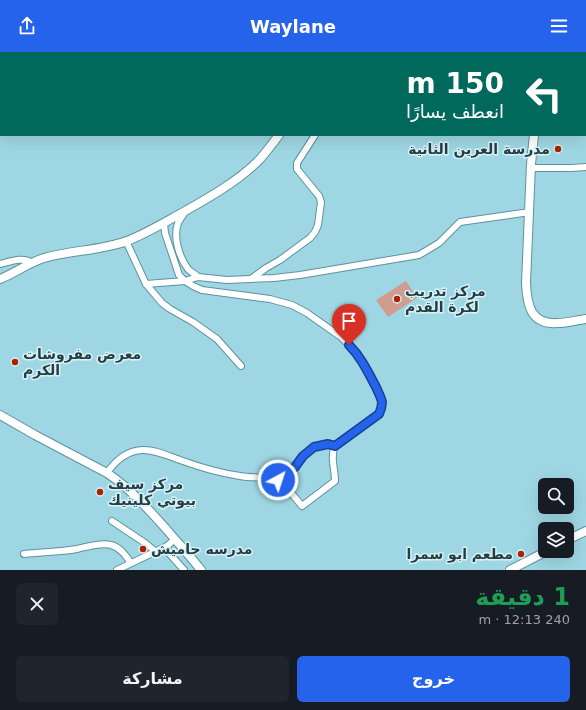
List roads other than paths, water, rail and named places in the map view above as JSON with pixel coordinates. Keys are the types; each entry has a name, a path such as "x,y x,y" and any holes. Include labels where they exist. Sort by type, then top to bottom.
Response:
{"main road":[{"path":"0,279 44,258 69,252 104,247 126,241 164,223 211,197 243,174 260,159 278,136"},
{"path":"534,136 526,284 527,298 535,318 546,323 558,324 586,319"},
{"path":"0,415 107,473 117,480 146,507 187,552 201,570"},
{"path":"574,536 586,530"},
{"path":"514,569 538,556"}],"street":[{"path":"250,278 280,260 310,238 315,232 318,225 321,202 319,196 297,169 297,163 315,136"},
{"path":"531,168 586,167"},
{"path":"185,211 178,222 176,233 177,245 188,269 198,277"},
{"path":"146,284 185,281 198,277 227,280 300,275 419,254 439,243 460,222 530,212"},
{"path":"107,473 124,455 130,452 143,450 155,452 185,462 241,477 271,478 278,480 282,482 302,506 335,482 332,457 335,446 379,414 381,408 382,402 379,394 357,353 341,337 308,313 292,305 270,299 202,290 185,281 179,275 165,233 164,223"},
{"path":"126,241 146,284 162,303 217,339 241,366"},
{"path":"0,264 24,259 32,263"},
{"path":"271,478 289,472 295,467 303,456 314,447 328,444 335,446"},
{"path":"112,521 145,542 155,551"},
{"path":"117,570 166,546 175,539"},
{"path":"24,554 109,544 116,546 131,563"},
{"path":"166,546 168,552 184,570"}],"place":[{"name":"مدرسة العرين الثانية","path":"558,149"},
{"name":"مركز تدريب لكرة القدم","path":"397,299"},
{"name":"معرض مفروشات الكرم","path":"15,362"},
{"name":"مركز سيف بيوتي كلينيك","path":"100,492"},
{"name":"مدرسه حاميش","path":"143,549"},
{"name":"مطعم ابو سمرا","path":"521,554"}]}
